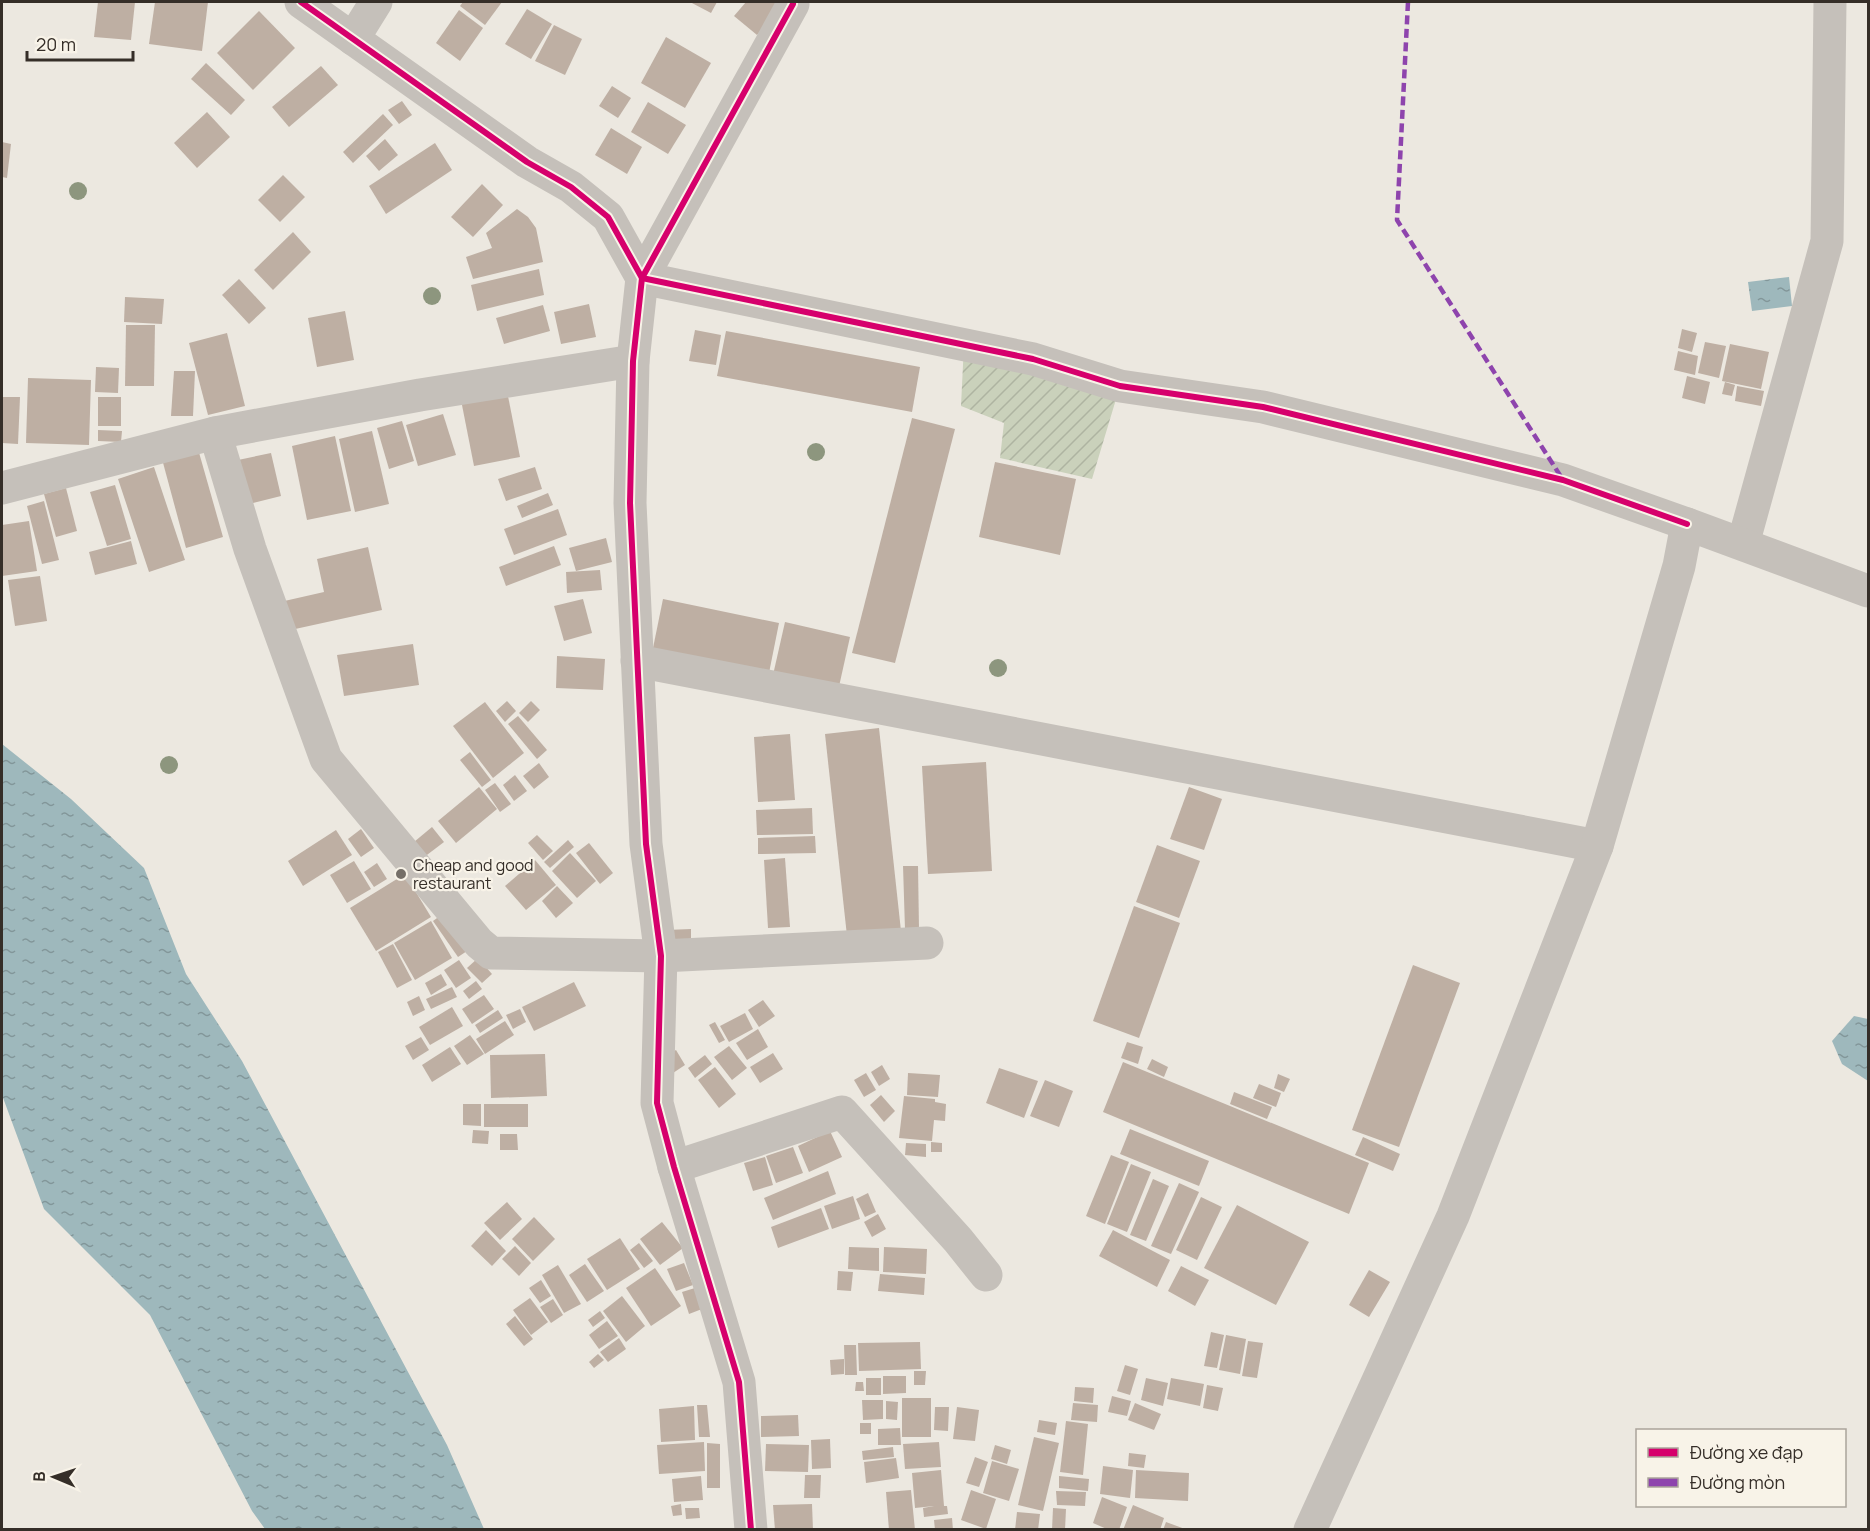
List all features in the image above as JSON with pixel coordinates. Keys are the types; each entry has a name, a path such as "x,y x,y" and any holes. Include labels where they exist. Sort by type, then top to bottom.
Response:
{"street":[{"path":"301,2 527,162 571,187 608,217 642,278 1033,359 1120,387 1274,410 1563,480 1869,591"},
{"path":"353,39 376,2"},
{"path":"1743,544 1827,241 1830,2"},
{"path":"751,1530 739,1382 657,1103 661,956 646,844 637,661 630,503 633,362 642,278 793,4"},
{"path":"2,488 215,433 420,395 633,362"},
{"path":"215,433 250,549 326,759 479,943 491,953 661,956 927,943"},
{"path":"1310,1530 1453,1216 1597,846 1678,566 1687,524"},
{"path":"637,661 1597,846"},
{"path":"674,1167 842,1112 958,1240 986,1275"}],"green space":[{"path":"964,344 1120,386 1092,479 1000,458 1004,423 961,406"}],"water":[{"path":"1789,277 1792,306 1752,311 1748,282"},
{"path":"2,744 71,799 144,868 186,974 242,1061 447,1445 484,1529 265,1529 252,1511 150,1315 44,1209 2,1095"},
{"path":"1854,1016 1868,1019 1868,1081 1842,1064 1832,1041"}],"building":[{"path":"98,2 135,2 131,40 94,37"},
{"path":"155,2 208,2 202,51 149,44"},
{"path":"463,2 502,2 485,25 460,6"},
{"path":"690,2 717,2 711,13"},
{"path":"746,2 775,2 781,7 757,35 734,16"},
{"path":"527,9 552,24 531,59 505,44"},
{"path":"459,10 483,28 460,61 436,43"},
{"path":"259,11 295,48 253,90 217,53"},
{"path":"554,25 582,39 565,75 535,61"},
{"path":"666,37 711,63 685,108 641,83"},
{"path":"206,63 245,100 231,115 191,79"},
{"path":"321,66 338,85 289,127 272,107"},
{"path":"612,86 631,98 618,118 599,106"},
{"path":"402,101 412,115 399,124 388,110"},
{"path":"648,102 686,125 668,154 631,132"},
{"path":"207,112 230,137 197,168 174,143"},
{"path":"383,114 393,125 353,163 343,152"},
{"path":"611,128 642,147 627,174 595,155"},
{"path":"385,139 398,155 379,171 366,156"},
{"path":"2,142 11,144 7,178 2,177"},
{"path":"435,143 452,170 386,214 369,186"},
{"path":"283,175 305,197 280,222 258,200"},
{"path":"482,184 503,205 473,237 451,217"},
{"path":"517,209 528,217 536,228 543,262 473,279 466,257 492,248 486,233"},
{"path":"293,232 311,252 273,290 254,270"},
{"path":"539,269 544,295 477,311 471,285"},
{"path":"239,279 266,308 249,324 222,295"},
{"path":"125,297 164,299 162,324 124,322"},
{"path":"589,304 596,337 561,344 554,312"},
{"path":"543,305 550,331 504,344 496,318"},
{"path":"345,311 354,360 317,367 308,318"},
{"path":"126,325 155,325 154,386 125,386"},
{"path":"1682,329 1697,333 1692,352 1678,348"},
{"path":"695,330 721,335 716,365 689,361"},
{"path":"726,331 920,367 912,412 717,376"},
{"path":"227,333 245,406 208,415 189,343"},
{"path":"1705,342 1726,346 1719,378 1698,373"},
{"path":"1730,344 1769,352 1761,389 1722,381"},
{"path":"1678,351 1698,356 1695,375 1674,370"},
{"path":"96,367 119,368 118,393 95,392"},
{"path":"174,371 195,371 193,416 171,416"},
{"path":"1687,376 1710,382 1705,404 1682,398"},
{"path":"28,378 91,380 89,445 26,443"},
{"path":"1725,382 1735,385 1732,396 1722,394"},
{"path":"1737,386 1764,391 1761,406 1735,401"},
{"path":"507,391 520,457 474,466 461,400"},
{"path":"2,397 20,397 18,444 2,443"},
{"path":"98,397 121,397 121,426 98,426"},
{"path":"443,414 456,455 418,466 406,425"},
{"path":"912,418 955,429 895,663 852,653"},
{"path":"402,421 414,461 389,469 377,428"},
{"path":"98,430 122,431 121,442 98,441"},
{"path":"372,431 389,504 355,512 339,439"},
{"path":"335,436 351,511 307,520 292,446"},
{"path":"198,449 223,537 186,548 162,459"},
{"path":"271,453 281,496 249,504 238,460"},
{"path":"995,462 1076,479 1060,555 979,537"},
{"path":"154,467 185,560 149,572 118,479"},
{"path":"535,467 542,489 506,501 498,479"},
{"path":"115,485 131,539 107,546 90,492"},
{"path":"66,488 77,531 56,537 44,494"},
{"path":"548,493 553,505 522,518 517,506"},
{"path":"44,501 59,560 42,564 27,506"},
{"path":"558,509 567,535 514,555 504,529"},
{"path":"29,521 37,571 2,576 2,525"},
{"path":"606,538 612,562 576,571 569,548"},
{"path":"131,541 137,564 95,575 89,552"},
{"path":"554,546 561,565 506,586 499,567"},
{"path":"368,547 382,610 286,631 280,602 324,592 317,559"},
{"path":"600,570 602,590 567,593 566,572"},
{"path":"40,576 47,621 15,626 8,580"},
{"path":"583,599 592,633 564,641 554,606"},
{"path":"663,599 779,623 769,673 653,648"},
{"path":"785,622 850,637 838,691 773,675"},
{"path":"413,644 419,685 344,696 337,655"},
{"path":"557,656 605,659 603,690 556,688"},
{"path":"507,701 516,711 505,722 496,711"},
{"path":"531,701 540,710 528,722 519,713"},
{"path":"485,702 524,753 493,778 453,726"},
{"path":"518,716 547,750 537,759 508,724"},
{"path":"879,728 901,931 847,936 825,734"},
{"path":"790,734 795,800 758,802 754,737"},
{"path":"470,752 491,780 482,787 460,760"},
{"path":"986,762 992,871 928,874 922,766"},
{"path":"539,763 549,777 534,789 523,776"},
{"path":"515,775 527,791 514,801 503,785"},
{"path":"495,783 511,804 500,812 485,790"},
{"path":"479,787 497,809 456,843 438,821"},
{"path":"1189,787 1222,799 1204,850 1170,839"},
{"path":"812,808 813,834 757,835 756,810"},
{"path":"432,827 444,842 419,861 408,847"},
{"path":"361,829 374,848 361,857 348,839"},
{"path":"336,830 352,855 303,886 288,861"},
{"path":"537,835 553,851 543,860 528,843"},
{"path":"815,836 816,853 758,854 758,838"},
{"path":"568,840 574,847 550,868 544,862"},
{"path":"589,843 613,873 600,884 576,853"},
{"path":"1157,845 1200,861 1179,918 1136,902"},
{"path":"570,853 596,881 577,898 552,871"},
{"path":"785,858 790,927 768,928 764,860"},
{"path":"535,860 556,885 526,910 505,886"},
{"path":"354,861 371,889 347,903 330,875"},
{"path":"377,863 387,879 374,887 364,872"},
{"path":"903,866 918,866 919,929 905,930"},
{"path":"405,874 431,917 376,951 350,908"},
{"path":"557,886 573,903 556,918 542,901"},
{"path":"1134,906 1180,923 1139,1038 1093,1021"},
{"path":"448,910 473,947 458,957 433,921"},
{"path":"431,921 452,958 415,980 394,943"},
{"path":"691,929 691,946 667,947 666,930"},
{"path":"393,944 412,980 397,988 378,952"},
{"path":"478,958 492,974 482,983 467,968"},
{"path":"459,960 471,978 456,988 444,970"},
{"path":"1413,965 1460,983 1399,1147 1352,1130"},
{"path":"441,974 447,985 431,995 425,983"},
{"path":"476,981 482,989 469,999 463,991"},
{"path":"574,982 586,1006 534,1031 522,1007"},
{"path":"452,987 457,997 431,1009 426,999"},
{"path":"484,995 494,1009 472,1024 462,1009"},
{"path":"419,996 425,1010 413,1016 407,1002"},
{"path":"763,1000 775,1016 759,1027 748,1010"},
{"path":"452,1007 463,1026 430,1045 419,1027"},
{"path":"520,1009 526,1022 513,1029 506,1015"},
{"path":"498,1010 503,1018 480,1033 475,1025"},
{"path":"745,1013 753,1029 729,1042 720,1026"},
{"path":"505,1021 514,1035 485,1054 476,1039"},
{"path":"715,1022 725,1040 719,1043 709,1025"},
{"path":"758,1029 768,1047 747,1060 736,1043"},
{"path":"470,1035 484,1054 467,1065 454,1046"},
{"path":"421,1037 429,1050 413,1060 405,1046"},
{"path":"1127,1042 1143,1047 1138,1064 1121,1058"},
{"path":"729,1046 747,1068 732,1080 714,1057"},
{"path":"450,1047 461,1064 432,1082 422,1065"},
{"path":"676,1050 685,1065 673,1073 663,1058"},
{"path":"773,1053 783,1069 760,1083 750,1067"},
{"path":"545,1054 547,1096 491,1098 490,1055"},
{"path":"705,1055 712,1064 695,1078 688,1068"},
{"path":"1152,1059 1168,1067 1164,1077 1147,1069"},
{"path":"1123,1062 1369,1163 1349,1214 1103,1112"},
{"path":"882,1065 890,1079 879,1086 871,1072"},
{"path":"715,1067 736,1094 719,1108 698,1080"},
{"path":"999,1068 1038,1081 1024,1118 986,1103"},
{"path":"866,1073 876,1090 864,1097 854,1080"},
{"path":"908,1073 940,1075 938,1097 907,1095"},
{"path":"1278,1074 1290,1079 1284,1092 1274,1088"},
{"path":"1045,1080 1073,1091 1059,1127 1030,1116"},
{"path":"1259,1084 1281,1093 1276,1107 1253,1098"},
{"path":"1234,1092 1272,1107 1267,1119 1230,1104"},
{"path":"881,1095 895,1111 884,1122 870,1105"},
{"path":"904,1096 935,1099 935,1102 946,1104 945,1121 934,1120 932,1141 899,1138"},
{"path":"463,1104 481,1104 481,1126 463,1125"},
{"path":"484,1104 528,1104 528,1127 484,1127"},
{"path":"1130,1129 1209,1161 1199,1186 1120,1154"},
{"path":"473,1130 489,1131 488,1144 472,1143"},
{"path":"830,1131 842,1157 809,1172 798,1146"},
{"path":"500,1134 517,1134 518,1150 500,1150"},
{"path":"1363,1137 1400,1154 1393,1171 1355,1155"},
{"path":"931,1142 942,1143 942,1152 931,1152"},
{"path":"906,1143 926,1144 926,1157 905,1155"},
{"path":"793,1147 803,1173 776,1183 766,1156"},
{"path":"1111,1155 1129,1162 1105,1224 1086,1216"},
{"path":"765,1157 773,1185 753,1191 744,1163"},
{"path":"1131,1164 1151,1172 1127,1232 1107,1224"},
{"path":"828,1171 836,1194 773,1220 764,1198"},
{"path":"1153,1179 1169,1186 1146,1241 1130,1235"},
{"path":"1179,1183 1199,1192 1171,1254 1151,1246"},
{"path":"868,1193 876,1212 865,1217 856,1199"},
{"path":"853,1196 860,1219 832,1229 824,1206"},
{"path":"1201,1197 1222,1207 1197,1260 1176,1250"},
{"path":"507,1202 522,1219 500,1240 484,1223"},
{"path":"1237,1205 1309,1242 1276,1305 1204,1268"},
{"path":"821,1208 829,1229 778,1248 771,1227"},
{"path":"878,1214 886,1229 872,1237 864,1222"},
{"path":"534,1217 555,1239 533,1261 512,1239"},
{"path":"662,1222 683,1248 660,1265 640,1239"},
{"path":"486,1230 506,1251 492,1266 471,1246"},
{"path":"1113,1230 1170,1260 1157,1287 1099,1256"},
{"path":"620,1238 640,1269 607,1290 587,1259"},
{"path":"639,1243 653,1261 644,1268 630,1250"},
{"path":"515,1246 531,1263 519,1276 502,1259"},
{"path":"849,1247 879,1248 879,1271 848,1269"},
{"path":"884,1247 927,1249 926,1274 883,1272"},
{"path":"684,1263 693,1285 676,1291 667,1269"},
{"path":"585,1264 604,1291 587,1302 569,1275"},
{"path":"558,1265 581,1304 564,1313 542,1275"},
{"path":"1181,1266 1209,1280 1195,1306 1168,1291"},
{"path":"655,1268 681,1306 651,1326 626,1288"},
{"path":"1369,1270 1390,1282 1369,1317 1349,1305"},
{"path":"838,1271 853,1272 851,1291 837,1290"},
{"path":"880,1274 925,1278 924,1295 878,1291"},
{"path":"541,1280 551,1296 540,1303 529,1288"},
{"path":"695,1288 702,1309 689,1314 682,1292"},
{"path":"622,1296 645,1326 626,1342 603,1311"},
{"path":"530,1298 548,1322 531,1335 513,1310"},
{"path":"553,1299 563,1315 551,1323 540,1307"},
{"path":"600,1311 605,1318 593,1327 588,1320"},
{"path":"515,1316 533,1339 524,1346 506,1324"},
{"path":"607,1321 618,1336 599,1349 589,1335"},
{"path":"1211,1332 1224,1335 1217,1368 1204,1366"},
{"path":"1226,1335 1246,1339 1240,1374 1219,1370"},
{"path":"619,1338 626,1349 608,1362 600,1352"},
{"path":"1248,1341 1263,1343 1257,1378 1242,1376"},
{"path":"920,1342 921,1369 859,1371 858,1343"},
{"path":"844,1345 856,1345 857,1375 845,1375"},
{"path":"598,1354 604,1360 594,1368 589,1362"},
{"path":"844,1359 844,1374 831,1375 830,1360"},
{"path":"1125,1365 1138,1369 1130,1395 1117,1391"},
{"path":"914,1371 926,1371 925,1385 914,1385"},
{"path":"883,1376 906,1376 906,1393 883,1394"},
{"path":"866,1378 881,1378 881,1395 866,1395"},
{"path":"1146,1378 1168,1383 1163,1406 1141,1400"},
{"path":"1171,1378 1204,1384 1200,1406 1167,1399"},
{"path":"856,1382 863,1382 864,1391 855,1391"},
{"path":"1207,1385 1223,1388 1218,1411 1203,1408"},
{"path":"1075,1387 1094,1388 1093,1403 1074,1401"},
{"path":"1112,1396 1131,1401 1127,1416 1108,1412"},
{"path":"902,1398 931,1398 931,1437 902,1437"},
{"path":"862,1400 883,1400 883,1419 863,1420"},
{"path":"886,1401 898,1402 897,1420 886,1419"},
{"path":"1073,1403 1098,1405 1097,1422 1071,1420"},
{"path":"1135,1403 1161,1414 1154,1430 1128,1420"},
{"path":"697,1405 707,1405 710,1437 699,1437"},
{"path":"694,1406 695,1440 661,1442 659,1409"},
{"path":"935,1407 949,1407 948,1431 934,1430"},
{"path":"957,1407 979,1410 975,1441 953,1439"},
{"path":"798,1415 799,1436 761,1437 761,1416"},
{"path":"1039,1420 1057,1423 1055,1435 1037,1432"},
{"path":"1066,1421 1088,1424 1083,1475 1060,1472"},
{"path":"860,1423 871,1423 871,1434 860,1434"},
{"path":"900,1428 901,1445 878,1445 878,1429"},
{"path":"1034,1437 1059,1443 1043,1511 1018,1505"},
{"path":"830,1439 831,1468 812,1469 811,1440"},
{"path":"704,1442 705,1471 659,1474 657,1445"},
{"path":"939,1442 941,1467 905,1469 903,1444"},
{"path":"707,1443 720,1444 720,1488 707,1488"},
{"path":"766,1444 809,1445 808,1472 765,1471"},
{"path":"995,1445 1011,1450 1007,1464 991,1459"},
{"path":"893,1447 894,1457 863,1460 862,1451"},
{"path":"1129,1453 1146,1455 1144,1468 1128,1466"},
{"path":"975,1457 988,1462 979,1487 966,1483"},
{"path":"896,1458 899,1478 866,1483 864,1462"},
{"path":"992,1461 1019,1469 1009,1501 983,1493"},
{"path":"1103,1466 1133,1470 1130,1498 1100,1494"},
{"path":"941,1470 944,1506 947,1506 948,1514 924,1517 923,1508 934,1506 915,1508 912,1473"},
{"path":"1136,1470 1189,1473 1188,1501 1135,1498"},
{"path":"805,1475 821,1475 820,1498 804,1498"},
{"path":"701,1476 703,1500 674,1502 672,1479"},
{"path":"1059,1476 1089,1479 1088,1491 1059,1488"},
{"path":"911,1490 915,1530 889,1530 886,1492"},
{"path":"971,1490 996,1499 986,1529 961,1520"},
{"path":"1056,1491 1086,1492 1085,1506 1057,1505"},
{"path":"1102,1497 1127,1507 1119,1530 1109,1530 1093,1523"},
{"path":"681,1504 682,1515 673,1516 671,1506"},
{"path":"812,1504 813,1530 775,1530 773,1505"},
{"path":"1133,1505 1164,1518 1160,1530 1123,1530"},
{"path":"685,1508 699,1508 700,1518 686,1519"},
{"path":"1053,1508 1066,1509 1065,1530 1052,1530"},
{"path":"1017,1512 1040,1514 1038,1530 1015,1530"},
{"path":"952,1518 953,1530 935,1530 934,1520"},
{"path":"1166,1522 1185,1529 1163,1530"}],"marked path":[{"path":"1408,2 1397,220 1563,480"}],"cycle path":[{"path":"301,2 527,162 571,187 608,217 642,278 633,361 630,503 646,844 661,956 657,1103 739,1382 751,1530"},
{"path":"793,4 642,278 1033,359 1120,386 1263,407 1563,480 1687,524"}],"place":[{"name":"Cheap and good restaurant","path":"401,874"}]}
